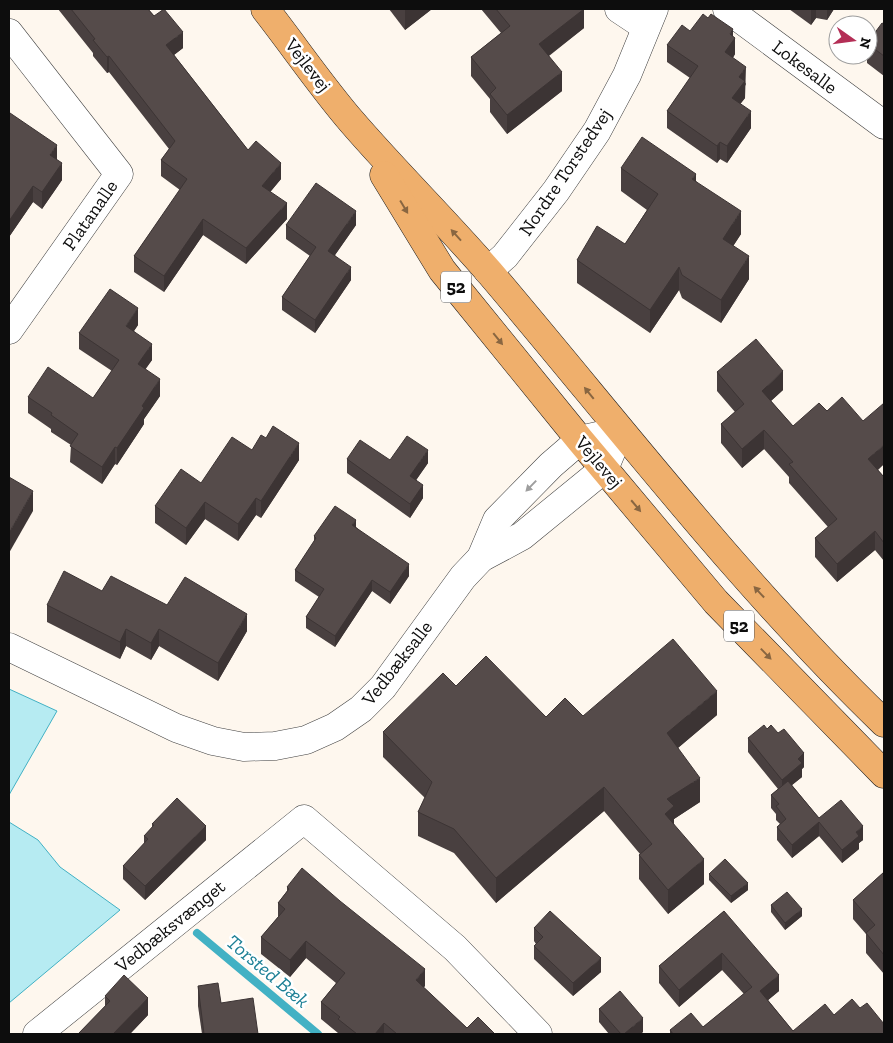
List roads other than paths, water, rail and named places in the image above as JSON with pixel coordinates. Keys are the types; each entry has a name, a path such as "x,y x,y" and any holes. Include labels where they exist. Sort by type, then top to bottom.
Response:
{"main road":[{"name":"Vejlevej","path":"265,9 351,120 488,271 620,431 748,580 852,692 884,723"},
{"name":"Vejlevej","path":"351,120 442,270 580,440 716,602 884,774"}],"street":[{"path":"619,9 650,18"},
{"name":"Lokesalle","path":"727,9 884,125"},
{"name":"Nordre Torstedvej","path":"488,271 506,256 556,191 597,131 627,75 650,18"},
{"name":"Platanalle","path":"9,33 120,174 9,330"},
{"name":"Vedbæksalle","path":"481,558 498,520 551,465 580,440 620,431"},
{"name":"Vedbæksalle","path":"9,647 176,728 213,741 244,747 276,746 306,740 336,727 361,709 383,687 463,577 481,558 522,536 604,469 620,431"},
{"name":"Vedbæksvænget","path":"37,1034 304,819 455,948 538,1034"}],"water":[{"path":"9,689 57,711 9,795"},
{"path":"9,822 38,840 60,867 120,910 9,1003"}],"waterway":[{"name":"Torsted Bæk","path":"197,933 318,1034"}]}
